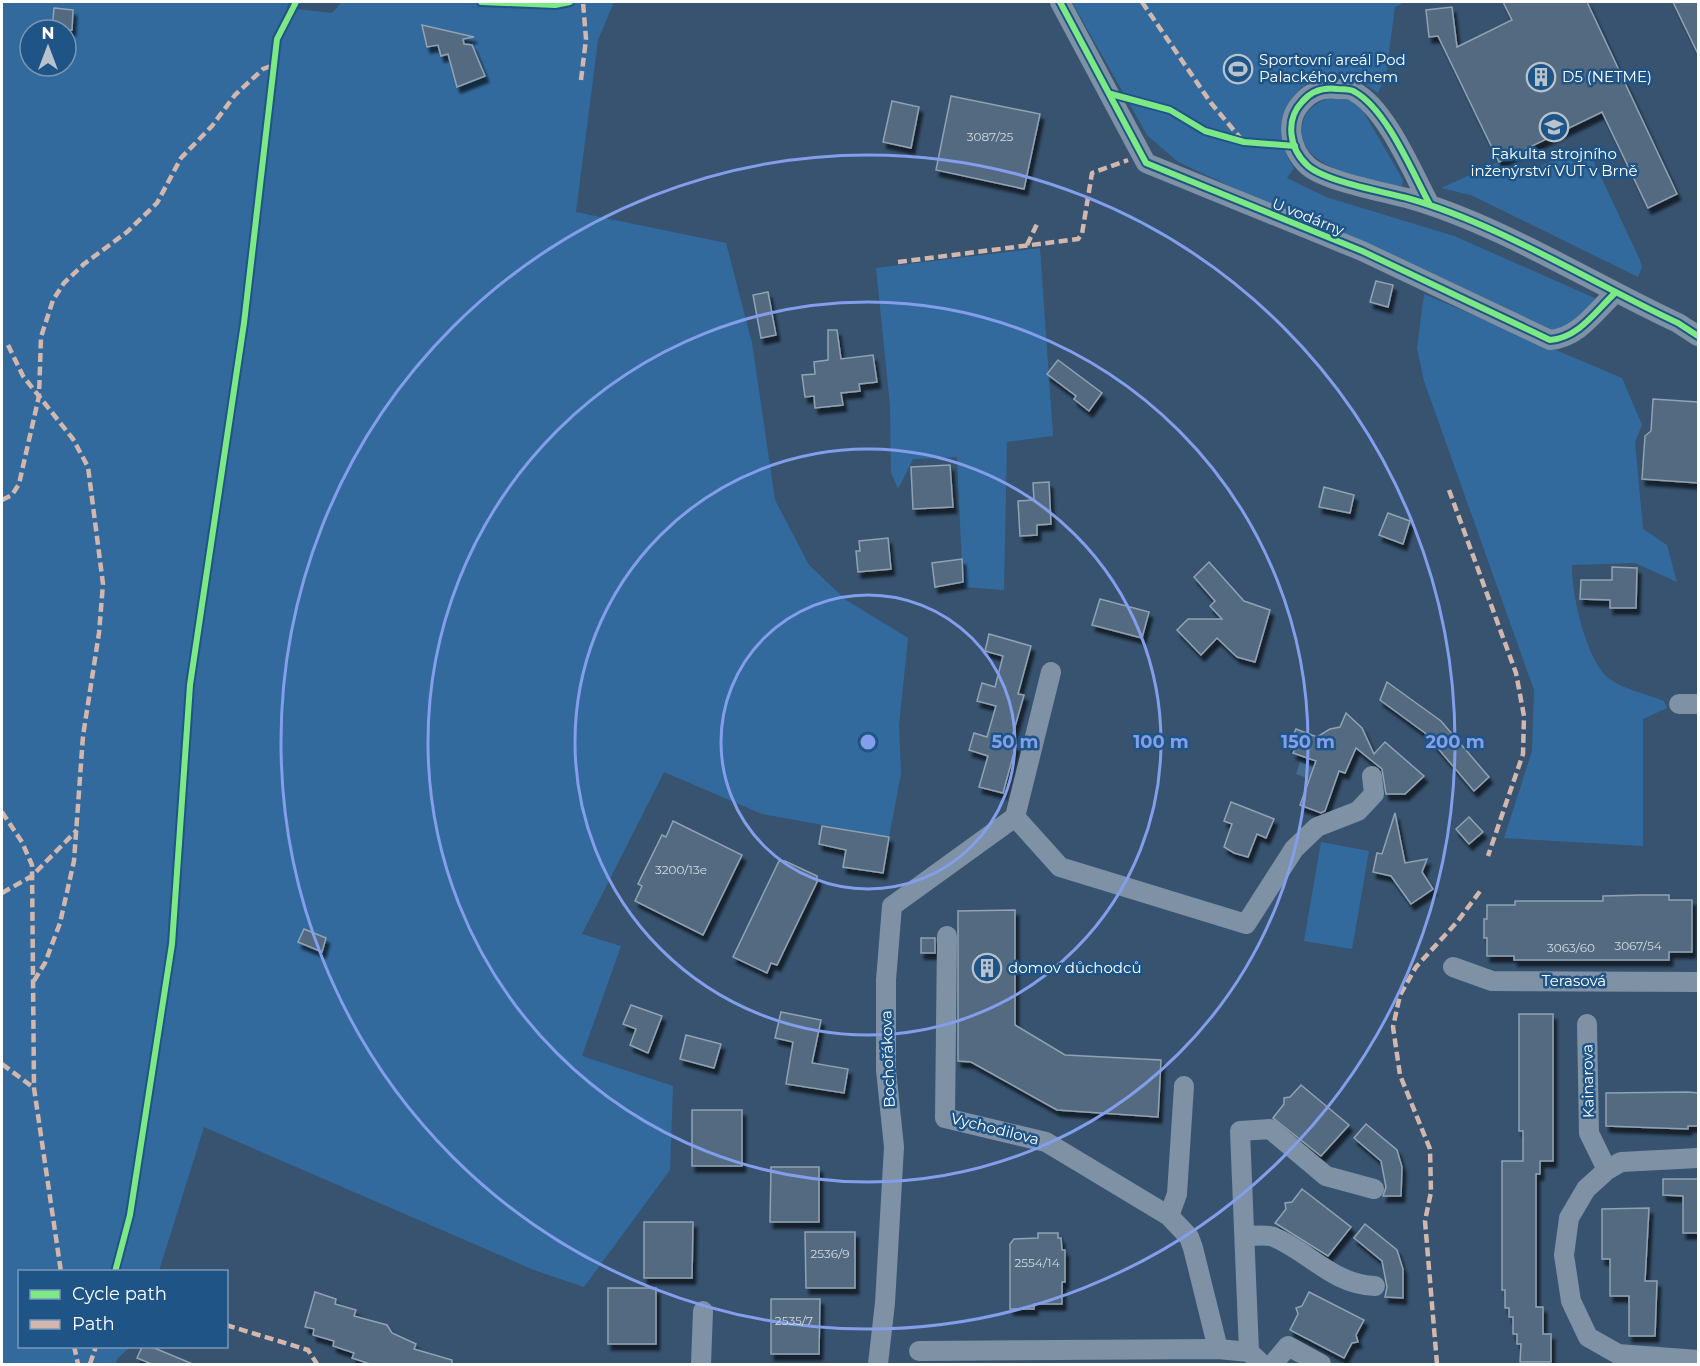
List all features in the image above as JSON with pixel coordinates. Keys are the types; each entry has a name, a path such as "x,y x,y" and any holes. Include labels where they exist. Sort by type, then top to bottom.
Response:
{"street":[{"name":"U vodárny","path":"1060,2 1146,163 1362,251 1550,340 1564,339 1573,334 1614,294"},
{"path":"1430,204 1373,106 1354,91 1330,87 1310,93 1294,110 1290,123 1291,135 1308,166 1335,178 1430,204 1551,260 1614,294 1678,323 1698,336"},
{"path":"1051,672 1015,817 1060,867 1246,924 1294,849 1317,827 1358,811 1374,794 1372,776"},
{"path":"1678,704 1698,704"},
{"name":"Bochořákova","path":"878,1365 885,1303 894,1148 886,1070 886,980 892,906 1015,817"},
{"name":"Vychodilova","path":"947,936 945,1118 1046,1142 1169,1216 1189,1237 1218,1349"},
{"name":"Terasová","path":"1453,967 1467,974 1492,981 1698,982"},
{"name":"Kainarova","path":"1587,1024 1589,1133 1606,1170"},
{"path":"1169,1216 1177,1194 1184,1086"},
{"path":"919,1351 1012,1357 1218,1349 1256,1358 1240,1131 1270,1129 1326,1176 1374,1189"},
{"path":"1698,1158 1621,1162 1606,1170 1586,1189 1569,1218 1564,1255 1571,1301 1588,1337 1618,1354 1698,1360"},
{"path":"1246,1236 1272,1236 1346,1281 1356,1285 1375,1286"},
{"path":"701,1365 703,1311"},
{"path":"1273,1365 1288,1346 1320,1365"}],"shaded area":[{"path":"2,2 289,2 287,8 332,13 342,2 614,2 598,40 576,212 726,243 752,343 775,500 809,565 846,600 908,638 899,725 901,774 889,837 762,814 664,772 582,934 621,946 582,1056 673,1086 670,1170 584,1287 534,1270 204,1127 159,1270 18,1270 18,1348 129,1348 117,1359 116,1364 2,1364"},
{"path":"1072,2 1405,2 1395,7 1386,74 1378,93 1354,78 1335,75 1317,78 1303,87 1292,99 1285,115 1282,133 1285,151 1294,168 1287,178 1326,197 1454,236 1597,299 1557,337 1178,162 1147,135"},
{"path":"1329,98 1352,100 1363,111 1403,180 1402,186 1398,187 1334,168 1308,150 1302,138 1304,118 1313,107"},
{"path":"1573,152 1582,152 1593,160 1640,260 1642,267 1638,277 1471,195 1441,188 1499,162 1508,180"},
{"path":"1040,248 1053,436 1007,442 1004,590 963,587 957,457 913,459 898,489 891,472 890,405 876,268"},
{"path":"1424,294 1622,378 1642,425 1635,442 1643,529 1667,545 1677,582 1635,563 1572,565 1572,577 1581,625 1600,669 1608,678 1620,685 1664,701 1667,708 1643,719 1643,846 1504,838 1532,751 1534,690 1424,381 1417,348"},
{"path":"1300,762 1329,773 1325,785 1296,774"},
{"path":"1321,842 1369,851 1352,949 1304,941"}],"building":[{"name":"D5 (NETME)","path":"1503,2 1587,2 1677,194 1648,208 1602,112 1499,162 1438,36 1429,37 1426,10 1452,7 1457,47 1512,20"},
{"path":"1673,2 1698,2 1698,54"},
{"path":"54,8 73,10 73,18 53,18"},
{"path":"422,25 474,37 463,39 464,44 472,45 485,76 457,87 448,54 441,56 438,45 427,47"},
{"path":"951,96 1040,114 1024,189 936,170"},
{"path":"892,101 919,107 911,148 883,142"},
{"path":"1376,281 1393,285 1388,307 1370,302"},
{"path":"768,292 776,335 761,338 753,295"},
{"path":"828,330 837,330 841,359 873,355 877,382 859,384 860,391 841,393 843,405 815,408 814,396 805,397 802,375 815,374 814,362 828,360"},
{"path":"1058,360 1102,393 1089,411 1074,399 1076,396 1047,374"},
{"path":"1653,399 1698,402 1698,483 1642,479 1645,436 1651,431"},
{"path":"950,465 953,507 913,509 911,467"},
{"path":"1049,482 1051,524 1037,525 1037,535 1020,536 1018,501 1034,500 1033,483"},
{"path":"1324,487 1354,495 1350,513 1319,507"},
{"path":"1388,513 1410,521 1403,544 1379,535"},
{"path":"888,538 891,569 858,572 856,551 860,551 859,541"},
{"path":"962,559 963,582 935,587 932,563"},
{"path":"1209,562 1244,601 1270,610 1255,662 1237,657 1217,638 1201,655 1177,630 1188,619 1222,619 1210,606 1215,601 1194,577"},
{"path":"1612,567 1637,568 1636,608 1610,608 1610,600 1580,599 1581,580 1612,580"},
{"path":"1100,599 1149,612 1142,638 1092,625"},
{"path":"989,634 1031,646 1018,694 1024,695 1010,744 1016,745 1003,793 979,787 988,756 969,750 974,733 987,737 996,706 977,701 982,683 995,687 1003,656 985,651"},
{"path":"1387,682 1441,721 1489,777 1474,791 1425,733 1380,700"},
{"path":"1346,713 1362,728 1374,754 1385,742 1424,776 1405,794 1386,794 1382,769 1356,748 1345,773 1339,771 1325,811 1321,813 1300,805 1316,761 1293,753 1295,749 1289,746 1296,729 1317,737 1330,729 1340,727"},
{"path":"1231,802 1274,819 1266,838 1257,834 1248,857 1224,847 1232,824 1224,821"},
{"path":"1395,813 1405,863 1427,859 1422,872 1433,889 1411,904 1391,876 1373,872 1377,853 1382,854"},
{"path":"1469,817 1483,832 1469,844 1456,829"},
{"path":"673,821 742,855 703,935 635,901 642,886 638,884 662,835 666,837"},
{"path":"822,826 889,837 883,873 843,867 846,850 819,844"},
{"path":"779,861 785,861 817,876 817,882 777,965 771,963 767,973 733,957"},
{"path":"1669,895 1669,900 1692,900 1692,952 1669,952 1669,960 1514,960 1514,956 1487,956 1484,919 1487,919 1487,905 1515,905 1515,901 1603,901 1603,896"},
{"name":"domov důchodců","path":"1015,910 1015,1025 1065,1055 1161,1060 1158,1117 1057,1110 971,1062 958,1061 958,911"},
{"path":"304,929 326,938 322,952 298,942"},
{"path":"921,938 935,938 935,953 921,953"},
{"path":"631,1005 662,1016 648,1053 630,1045 636,1029 623,1024"},
{"path":"781,1012 821,1020 812,1063 848,1069 844,1093 786,1084 793,1042 775,1038"},
{"path":"1519,1014 1553,1014 1553,1161 1540,1161 1540,1174 1536,1174 1536,1307 1543,1307 1543,1334 1551,1334 1551,1362 1520,1362 1521,1344 1517,1344 1517,1334 1513,1334 1513,1317 1509,1317 1509,1308 1505,1308 1505,1290 1502,1290 1502,1161 1523,1161 1523,1131 1519,1131"},
{"path":"686,1035 721,1044 714,1068 680,1059"},
{"path":"1301,1085 1349,1125 1321,1156 1273,1118 1284,1104 1284,1098 1290,1097"},
{"path":"1606,1093 1698,1093 1698,1126 1688,1126 1688,1129 1606,1126"},
{"path":"692,1110 742,1110 742,1166 692,1166"},
{"path":"1366,1124 1397,1150 1402,1167 1401,1196 1383,1196 1386,1187 1381,1161 1354,1138"},
{"path":"771,1167 819,1167 819,1222 770,1222"},
{"path":"1663,1179 1698,1179 1698,1233 1683,1233 1683,1196 1663,1195"},
{"path":"1302,1189 1351,1227 1328,1256 1275,1223 1286,1209 1285,1203 1292,1202"},
{"path":"1649,1208 1645,1281 1657,1281 1655,1336 1629,1336 1629,1296 1610,1296 1610,1259 1602,1259 1602,1209"},
{"path":"644,1222 693,1222 692,1278 644,1278"},
{"path":"1365,1224 1397,1250 1403,1269 1403,1298 1385,1297 1387,1287 1382,1261 1354,1238"},
{"path":"805,1232 855,1232 855,1288 806,1288"},
{"path":"1038,1233 1058,1233 1058,1238 1061,1238 1062,1250 1065,1250 1062,1304 1034,1304 1034,1309 1010,1309 1010,1244 1014,1239 1038,1238"},
{"path":"608,1288 656,1288 656,1344 608,1344"},
{"path":"315,1292 336,1299 335,1304 356,1310 354,1316 387,1325 392,1333 416,1344 414,1349 452,1360 452,1365 373,1365 352,1358 354,1353 333,1346 334,1341 313,1335 314,1329 305,1327"},
{"path":"1309,1292 1364,1320 1356,1335 1358,1342 1352,1343 1344,1358 1290,1330 1298,1314 1296,1308 1302,1306"},
{"path":"771,1299 820,1299 819,1354 771,1354"},
{"path":"142,1348 154,1348 195,1365 154,1365 137,1358"}],"marked path":[{"path":"581,80 586,39 583,2"},
{"path":"1142,2 1211,103 1242,140"},
{"path":"2,500 12,495 19,484 39,396 41,337 53,300 64,283 84,264 127,232 157,203 181,158 212,126 235,95 263,69 274,65"},
{"path":"898,262 1078,239 1082,234 1092,173 1128,160"},
{"path":"1027,245 1037,224"},
{"path":"8,345 23,376 73,439 88,467 103,584 99,633 83,736 74,861 60,923 45,963 32,984"},
{"path":"1449,490 1516,673 1524,716 1523,754 1488,856"},
{"path":"2,812 22,842 32,865 34,1088 61,1270"},
{"path":"2,893 32,876 77,830"},
{"path":"1437,1364 1425,1221 1431,1192 1430,1149 1400,1075 1393,1027 1400,995 1416,967 1457,922 1481,890"},
{"path":"2,1064 34,1088"},
{"path":"228,1326 308,1350 317,1364"},
{"path":"74,1348 78,1364"},
{"path":"90,1364 95,1348"}],"cycle path":[{"path":"116,1270 130,1215 172,944 190,685 244,323 277,39 296,2"},
{"path":"481,2 555,5 570,2"},
{"path":"1060,2 1146,163 1362,251 1550,340 1578,329 1614,294"},
{"path":"1430,205 1398,143 1367,101 1351,90 1323,89 1302,102 1293,117 1291,126 1293,143 1302,159 1316,171 1355,185 1407,198 1475,222 1678,323 1698,336"},
{"path":"1111,94 1170,110 1205,131 1244,142 1295,146"}],"place":[{"name":"Sportovní areál Pod Palackého vrchem","path":"1238,69"},
{"name":"D5 (NETME)","path":"1541,77"},
{"name":"Fakulta strojního inženýrství VUT v Brně","path":"1554,127"},
{"name":"domov důchodců","path":"987,968"}]}
